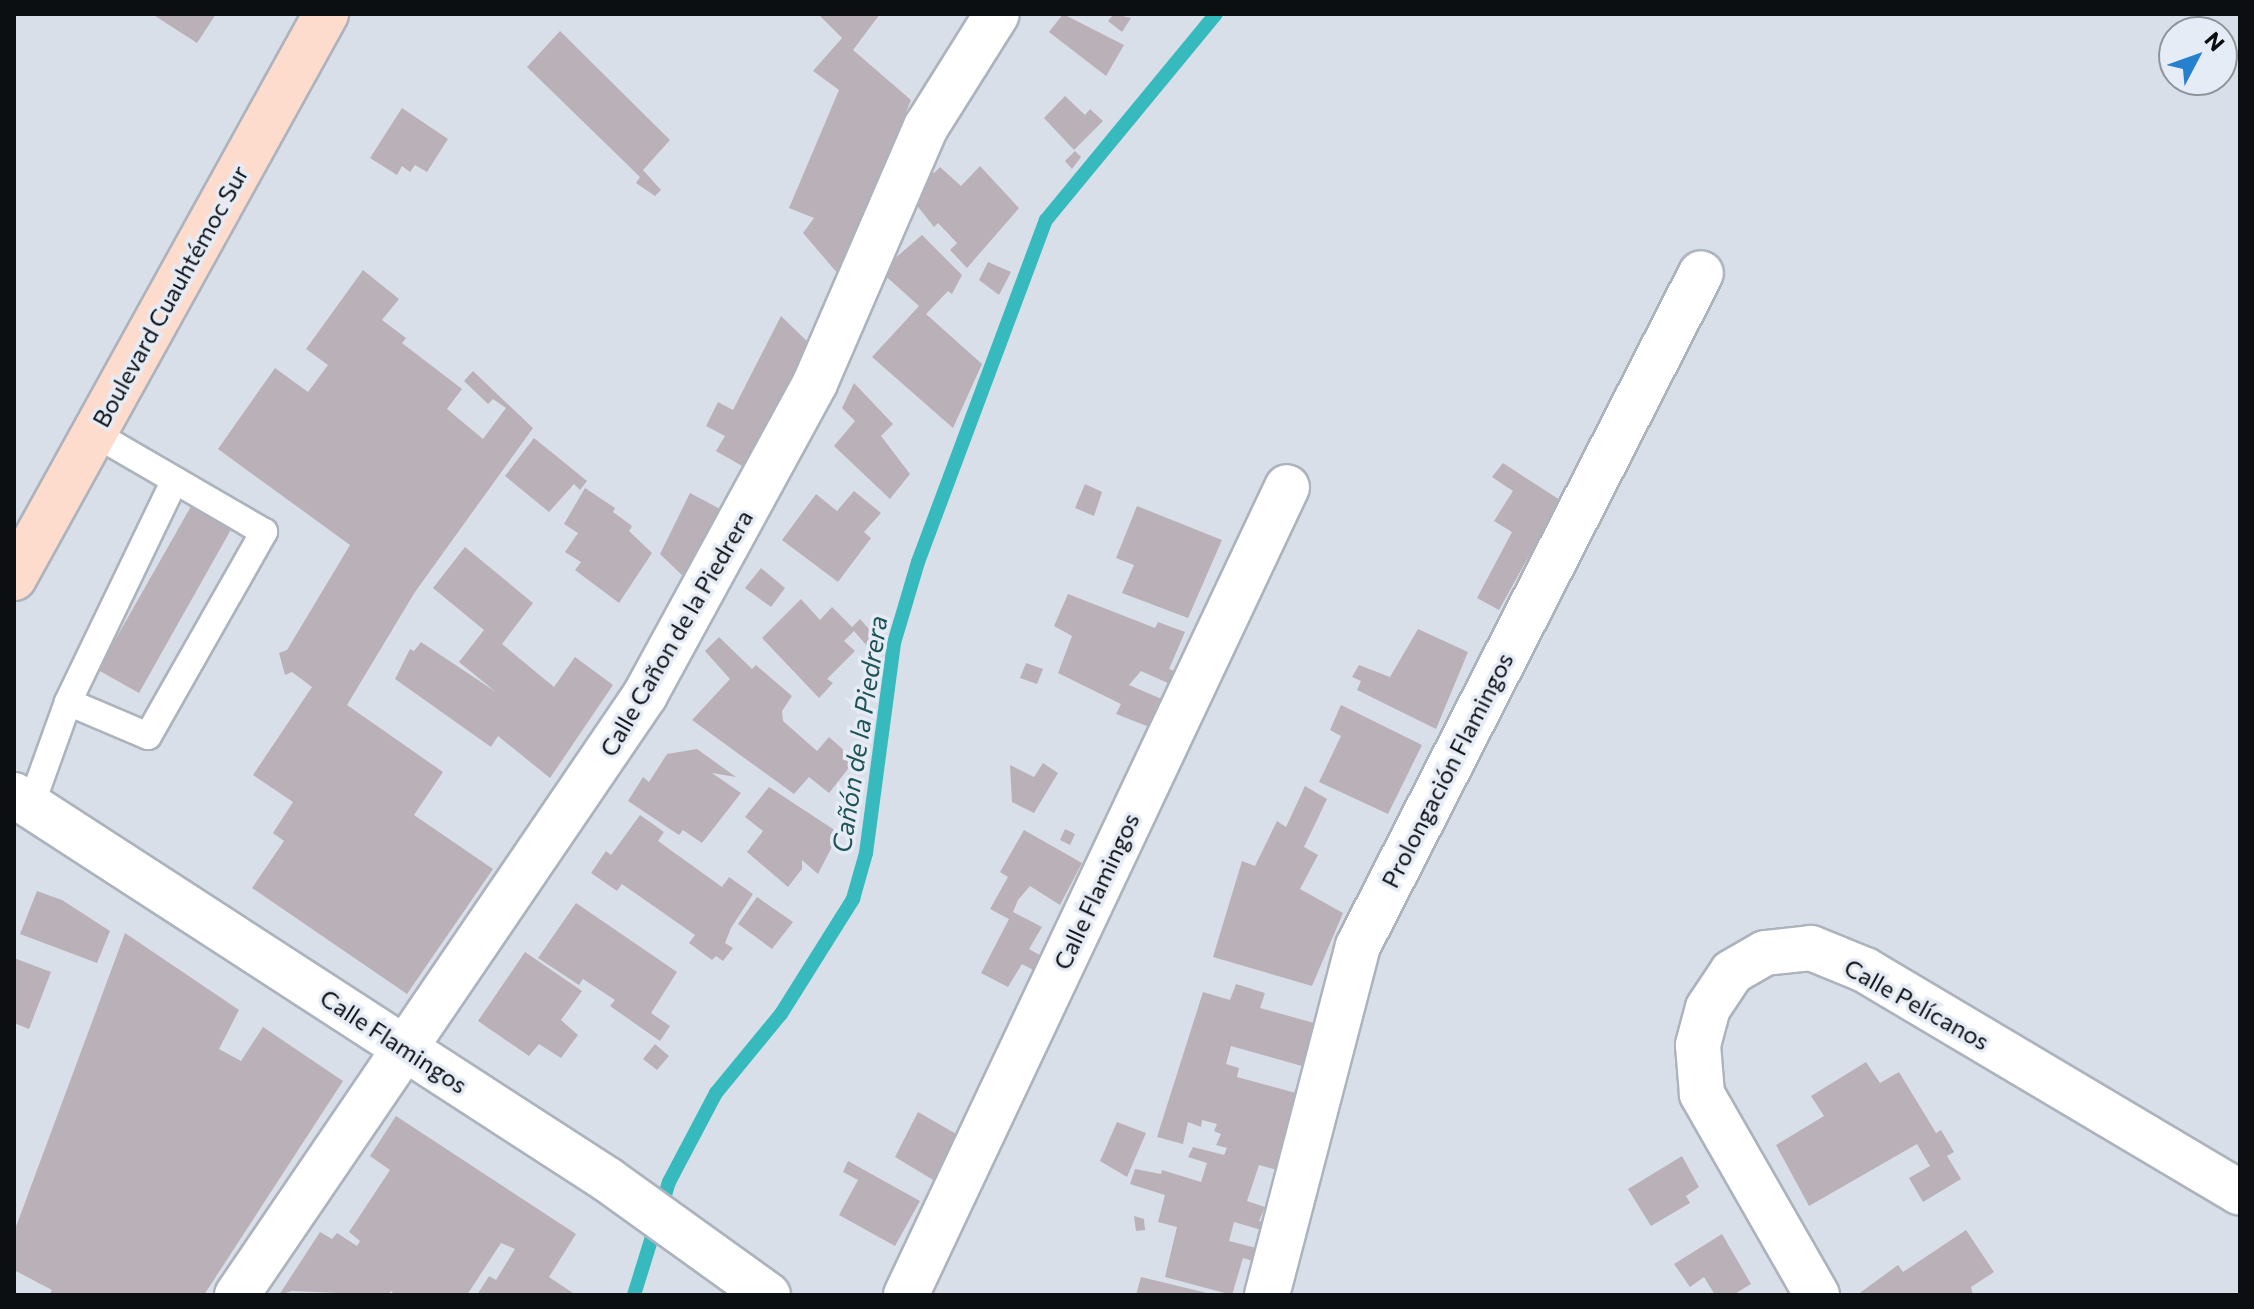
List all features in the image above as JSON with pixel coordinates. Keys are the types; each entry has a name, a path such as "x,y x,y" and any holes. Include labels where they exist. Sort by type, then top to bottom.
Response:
{"main road":[{"name":"Boulevard Cuauhtémoc Sur","path":"14,578 326,14"}],"street":[{"name":"Calle Cañon de la Piedrera","path":"237,1295 402,1047 645,695 815,383 926,127 997,14"},
{"name":"Prolongación Flamingos","path":"1267,1295 1358,946 1701,273"},
{"name":"Calle Flamingos","path":"906,1295 1287,487"},
{"name":"Calle Flamingos","path":"23,800 608,1180 758,1288"},
{"name":"Calle Pelícanos","path":"1812,1293 1702,1094 1698,1045 1708,1008 1732,972 1765,953 1811,948 1865,970 2240,1193"}],"lane":[{"path":"68,702 148,736 264,532 94,433"},
{"path":"23,800 175,480"}],"building":[{"path":"152,14 216,14 197,43"},
{"path":"818,14 880,14 853,50 911,100 839,275 803,233 814,218 789,208 839,90 813,71 842,38"},
{"path":"1063,14 1124,45 1106,76 1049,32"},
{"path":"1114,14 1131,18 1122,32 1108,21"},
{"path":"560,31 670,140 643,170 661,190 655,196 636,183 640,177 527,67"},
{"path":"1065,96 1085,115 1090,109 1103,121 1074,150 1044,118"},
{"path":"402,108 448,139 427,172 415,165 410,172 402,166 397,175 370,158"},
{"path":"1075,151 1081,157 1072,169 1065,161"},
{"path":"927,166 934,173 940,167 961,186 980,166 1019,208 967,268 950,250 957,243 938,223 934,227 908,194"},
{"path":"922,235 962,275 952,294 948,291 926,314 982,364 953,428 872,357 919,306 880,271"},
{"path":"988,262 1011,272 999,295 979,280"},
{"path":"363,270 399,299 382,320 406,338 402,343 462,389 447,409 483,439 506,408 493,399 488,404 464,381 473,371 533,428 415,592 347,705 443,772 414,815 493,869 407,994 252,888 284,841 273,833 293,802 253,775 312,687 292,672 285,675 279,653 287,650 350,545 218,449 275,368 308,392 328,365 306,349"},
{"path":"781,316 810,344 744,467 716,451 725,436 706,426 718,402 733,410"},
{"path":"854,383 893,424 881,436 910,474 890,499 834,446 855,421 842,408"},
{"path":"534,438 587,481 580,490 574,484 549,512 505,476"},
{"path":"1503,463 1560,500 1499,610 1477,598 1512,532 1494,521 1513,491 1492,477"},
{"path":"1085,484 1102,492 1094,516 1075,508"},
{"path":"202,487 242,510 139,693 98,670"},
{"path":"585,488 615,508 613,512 632,526 629,531 652,553 619,603 575,570 581,562 565,552 578,533 564,524"},
{"path":"854,491 881,513 864,532 871,538 838,582 782,540 816,494 837,511"},
{"path":"690,493 722,510 686,579 660,554"},
{"path":"1137,506 1222,540 1188,618 1122,593 1134,565 1116,558"},
{"path":"465,547 533,603 502,644 554,687 575,657 613,685 550,778 498,736 491,747 395,679 410,649 414,651 421,642 496,692 459,662 484,630 433,588"},
{"path":"761,568 785,588 771,607 745,588"},
{"path":"1068,594 1155,628 1158,622 1185,632 1169,669 1185,675 1179,688 1141,671 1129,685 1171,703 1157,730 1116,714 1121,704 1058,673 1072,636 1054,626"},
{"path":"801,599 820,620 832,607 852,627 860,619 876,637 867,646 854,631 844,641 855,651 827,679 833,683 819,698 762,638"},
{"path":"1418,629 1468,652 1436,729 1357,690 1361,681 1352,677 1359,665 1390,677"},
{"path":"719,637 752,669 756,665 792,696 782,711 783,721 817,751 829,737 855,760 829,793 809,777 794,794 692,720 730,679 705,651"},
{"path":"1026,663 1043,669 1037,684 1020,678"},
{"path":"1341,705 1422,745 1388,814 1319,782 1341,736 1330,730"},
{"path":"697,749 736,777 712,773 741,793 702,843 683,830 679,835 628,801 643,777 649,782 667,754"},
{"path":"1043,763 1058,773 1034,813 1012,802 1010,765 1034,777"},
{"path":"1305,786 1327,799 1304,847 1318,855 1300,889 1343,913 1312,986 1213,957 1242,861 1255,866 1277,821 1286,827"},
{"path":"769,787 839,833 818,874 802,860 802,869 788,887 747,852 763,831 745,817"},
{"path":"640,815 664,832 658,841 722,887 729,877 753,894 731,928 725,943 733,948 723,961 716,956 712,960 689,943 695,935 622,884 617,891 591,873 606,851 611,855"},
{"path":"1065,829 1075,834 1070,845 1060,840"},
{"path":"1024,830 1082,863 1060,905 1030,886 1018,900 1013,912 1042,927 1029,949 1045,958 1037,972 1022,964 1008,987 981,973 1009,919 990,909 1008,877 1000,872"},
{"path":"37,891 62,900 110,931 97,963 20,934"},
{"path":"757,897 793,922 772,949 738,924"},
{"path":"576,903 677,972 651,1013 670,1026 660,1041 610,1006 615,1000 583,979 579,985 538,958"},
{"path":"125,933 239,1010 219,1049 241,1061 263,1027 343,1081 204,1295 49,1295 52,1290 14,1270 14,1232"},
{"path":"525,952 582,991 561,1020 578,1035 561,1058 539,1044 529,1056 478,1021"},
{"path":"14,958 51,972 29,1029 14,1023"},
{"path":"1236,984 1265,993 1260,1008 1318,1024 1309,1068 1231,1046 1226,1064 1239,1068 1237,1077 1303,1095 1281,1171 1259,1165 1247,1201 1265,1207 1259,1221 1267,1223 1265,1231 1234,1222 1229,1241 1260,1249 1256,1262 1243,1258 1232,1295 1165,1277 1177,1227 1158,1222 1165,1195 1130,1184 1135,1169 1161,1174 1162,1170 1201,1182 1207,1163 1188,1157 1193,1147 1224,1155 1227,1148 1216,1145 1221,1134 1214,1131 1217,1124 1202,1120 1201,1127 1188,1122 1183,1144 1157,1137 1203,992 1230,1000"},
{"path":"655,1044 669,1056 657,1070 643,1059"},
{"path":"1866,1062 1880,1083 1899,1072 1936,1133 1941,1130 1954,1152 1947,1156 1961,1179 1923,1202 1909,1178 1930,1166 1917,1144 1809,1206 1776,1145 1824,1116 1811,1096"},
{"path":"918,1112 958,1135 935,1181 895,1157"},
{"path":"396,1116 576,1234 549,1277 576,1295 477,1295 489,1276 496,1280 515,1249 501,1243 467,1295 292,1291 279,1295 320,1232 332,1239 337,1233 357,1246 360,1241 349,1232 390,1170 370,1156"},
{"path":"1117,1122 1146,1133 1127,1177 1100,1161"},
{"path":"1682,1156 1699,1187 1686,1196 1690,1203 1651,1226 1628,1189"},
{"path":"848,1161 920,1201 895,1246 839,1215 858,1180 843,1172"},
{"path":"1134,1216 1144,1219 1145,1230 1136,1231"},
{"path":"1966,1230 1994,1272 1971,1287 1973,1295 1857,1295 1898,1265 1903,1272"},
{"path":"1722,1234 1751,1284 1733,1295 1715,1295 1704,1277 1690,1287 1674,1264"},
{"path":"1141,1277 1211,1294 1211,1295 1136,1295"}],"waterway":[{"name":"Cañón de la Piedrera","path":"634,1295 669,1182 716,1093 781,1014 853,899 866,853 894,643 918,562 1046,220 1216,14"}]}
